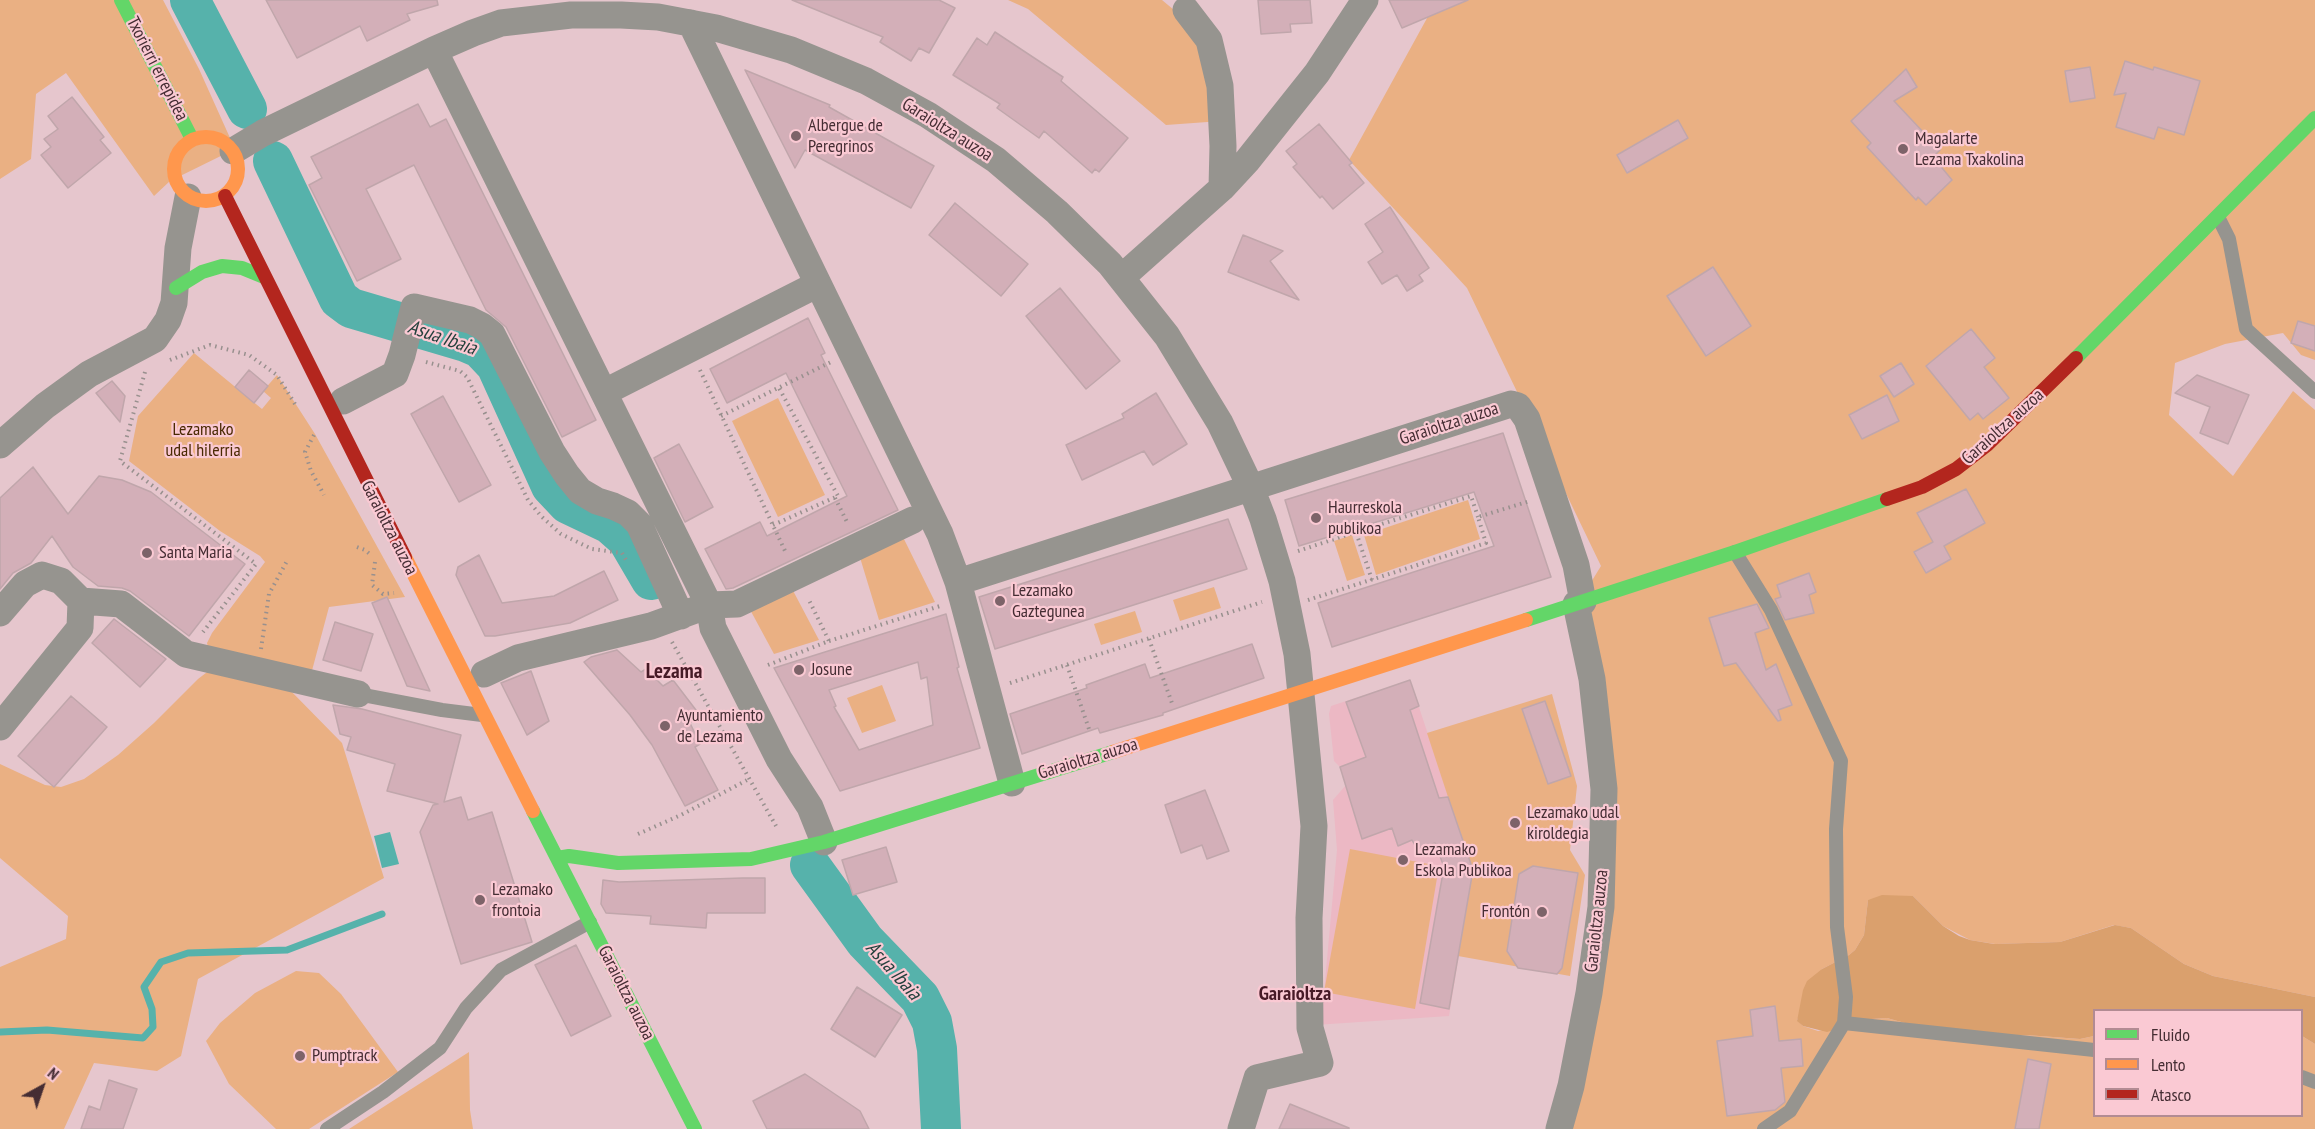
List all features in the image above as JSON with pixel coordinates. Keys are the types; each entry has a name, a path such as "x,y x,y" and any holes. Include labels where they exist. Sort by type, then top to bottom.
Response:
{"street":[{"name":"Txorierri errepidea","path":"121,0 192,139"},
{"path":"1121,278 1222,188 1247,161 1317,73 1365,0"},
{"path":"1186,10 1209,40 1220,86 1223,146 1222,188"},
{"name":"Garaioltza auzoa","path":"233,152 263,134 473,33 501,24 571,15 630,15 691,23 739,35 791,50 866,81 928,115 996,160 1057,212 1121,278 1167,336 1220,423 1263,519 1282,581 1297,654 1314,826 1309,918 1313,1036 1320,1063 1257,1078 1241,1129"},
{"path":"691,23 940,534 954,592 1012,783"},
{"path":"714,72 726,46 739,35"},
{"path":"434,50 709,605 713,628 779,759 810,807 824,842"},
{"name":"Garaioltza auzoa","path":"556,858 569,856 618,862 751,859 824,842 1580,603 1922,487 1956,469 1987,446 2315,118"},
{"name":"Txorierri errepidea","path":"188,197 178,187 173,174 174,160 181,147 192,139 204,136 225,143 233,152"},
{"path":"0,446 45,406 89,374 155,339 168,320 174,303 178,248 188,197 213,201 225,196 233,187 238,176 238,163 233,152"},
{"name":"Garaioltza auzoa","path":"225,196 556,858 695,1129"},
{"path":"176,288 202,272 222,266 242,268 264,277"},
{"path":"605,392 818,284"},
{"path":"344,401 395,374 414,307 470,320 492,334 552,452 567,476 580,491 597,501 628,513 639,524 671,619"},
{"name":"Garaioltza auzoa","path":"954,592 1251,488 1510,404 1518,406 1527,419 1576,565 1604,789 1601,907 1589,993 1559,1129"},
{"path":"484,674 518,658 585,644 671,619 709,605 737,604 913,520"},
{"path":"0,613 25,584 42,575 61,581 81,601 122,604 186,654 358,694"},
{"path":"2,721 80,628 81,601"}],"lane":[{"path":"2218,217 2229,239 2246,329 2315,392"},
{"path":"1735,552 1771,610 1841,761 1836,829 1837,927 1846,997 1844,1023 1790,1111 1764,1129"},
{"path":"358,694 442,710 484,715"},
{"path":"327,1129 383,1092 440,1048 466,1008 501,970 590,922"},
{"path":"1844,1023 2093,1050"}],"path":[{"path":"165,362 210,345 249,355 277,375 301,413"},
{"path":"402,355 460,371 466,377 528,500 541,516 561,534 592,549 622,553 628,563"},
{"path":"721,416 838,359"},
{"path":"698,365 829,640"},
{"path":"143,378 150,373"},
{"path":"140,387 120,461 256,564 186,654"},
{"path":"773,525 838,496 779,388"},
{"path":"310,427 319,441"},
{"path":"315,434 305,452 311,471 324,495"},
{"path":"1292,553 1471,496 1478,517 1485,543 1307,600"},
{"path":"1478,517 1534,500"},
{"path":"1356,532 1372,580"},
{"path":"357,547 365,550 374,560 375,569 371,580 374,588 383,594 399,591"},
{"path":"258,672 269,594 287,561"},
{"path":"768,665 954,592"},
{"path":"1007,684 1264,602"},
{"path":"671,619 749,779 781,835"},
{"path":"1149,639 1176,716"},
{"path":"1067,665 1093,741"},
{"path":"628,838 681,815 749,779"}],"shaded area":[{"name":"Lezamako Eskola Publikoa","path":"1410,680 1473,870 1449,1016 1315,1025 1324,992 1337,850 1333,800 1346,785 1340,767 1334,761 1329,714 1331,706"},
{"path":"1882,895 1913,896 1943,926 1959,936 1994,944 2060,942 2115,925 2131,928 2184,964 2213,976 2315,997 2315,1044 2303,1037 2303,1009 2093,1009 2093,1036 2080,1039 2026,1035 1972,1040 1887,1018 1872,1019 1827,1032 1803,1026 1797,1021 1807,981 1822,969 1855,950 1864,935 1868,900"}],"green space":[{"path":"0,0 163,0 199,69 235,149 170,181 154,196 66,73 36,94 31,159 0,179"},
{"path":"1008,0 1162,0 1204,35 1235,120 1166,125 1028,9"},
{"path":"1437,0 2315,0 2315,360 2301,355 2283,333 2225,344 2175,363 2169,415 2233,476 2293,391 2315,410 2315,997 2213,976 2184,964 2131,928 2114,925 2060,942 1995,944 1970,940 1943,926 1913,896 1868,900 1864,935 1849,955 1822,969 1797,1020 1803,1026 1818,1031 1887,1018 1972,1040 2026,1035 2080,1039 2093,1036 2093,1117 2303,1117 2303,1037 2315,1044 2315,1129 1553,1129 1612,835 1572,613 1601,566 1467,288 1349,160"},
{"name":"Lezamako udal hilerria","path":"194,353 262,409 271,398 263,391 277,375 315,434 405,597 329,607 310,678 288,688 342,743 384,878 198,979 181,1056 157,1071 94,1063 64,1129 0,1129 0,967 66,939 68,916 0,858 0,764 45,785 61,787 84,779 118,755 198,679 219,663 209,652 207,643 265,562 260,556 220,531 129,461 138,416"},
{"path":"778,398 825,495 778,517 732,421"},
{"path":"1468,500 1480,539 1376,575 1364,535"},
{"path":"900,531 935,602 879,620 858,551"},
{"path":"1352,535 1365,575 1347,581 1334,541"},
{"path":"789,583 819,640 774,654 747,604"},
{"path":"1214,587 1221,608 1180,621 1173,600"},
{"path":"1135,611 1142,632 1101,645 1094,624"},
{"path":"882,685 896,721 862,733 847,698"},
{"name":"Lezamako udal kiroldegia","path":"1552,694 1577,786 1570,850 1585,875 1570,976 1458,956 1472,870 1427,733"},
{"path":"1350,849 1439,866 1415,1009 1324,992"},
{"name":"Pumptrack","path":"296,971 319,973 341,994 398,1072 309,1129 276,1129 229,1084 206,1041 220,1023 255,993"},
{"path":"469,1052 470,1110 473,1129 349,1129"}],"water":[{"path":"390,832 399,864 382,868 374,836"}],"building":[{"path":"266,0 437,0 438,5 407,14 410,20 367,41 360,26 297,58"},
{"path":"792,0 939,0 955,8 929,53 919,48 911,61 880,42 883,37"},
{"path":"1258,0 1310,0 1312,23 1290,24 1291,32 1261,34"},
{"path":"1389,0 1468,0 1402,28"},
{"path":"995,32 1063,77 1061,81 1128,138 1099,172 1095,169 1092,173 1044,131 1039,138 997,108 1000,104 953,75 977,38 987,45"},
{"path":"2125,61 2200,81 2184,135 2158,127 2154,139 2116,127 2126,93 2114,95"},
{"path":"2090,67 2095,98 2070,102 2065,71"},
{"name":"Magalarte Lezama Txakolina","path":"1906,69 1917,87 1894,101 1940,150 1933,157 1952,180 1926,205 1918,197 1916,200 1867,147 1871,143 1851,121"},
{"path":"745,70 830,105 829,107 934,166 911,208 805,150 795,168"},
{"path":"72,97 104,137 100,140 111,153 68,188 41,155 51,147 44,139 58,129 48,116"},
{"path":"418,104 430,127 446,119 596,420 562,437 506,327 486,310 414,165 366,189 401,259 357,281 309,185 322,178 311,157"},
{"path":"1678,120 1688,138 1627,173 1617,155"},
{"path":"1319,124 1352,163 1349,165 1364,183 1333,209 1322,196 1320,198 1293,167 1297,164 1286,151"},
{"path":"955,203 1028,264 1001,296 929,235"},
{"path":"1390,207 1429,268 1419,275 1423,281 1407,291 1397,275 1382,284 1368,262 1383,252 1365,224"},
{"path":"1243,235 1283,251 1270,261 1299,300 1228,272"},
{"path":"1713,267 1751,326 1706,356 1667,296"},
{"path":"1060,288 1120,361 1086,389 1026,316"},
{"path":"808,318 825,353 821,355 898,510 733,588 726,589 705,549 760,522 767,536 847,496 786,373 727,403 710,369"},
{"path":"2298,321 2315,326 2315,351 2291,343"},
{"path":"1971,329 1995,358 1984,367 2009,398 1983,419 1978,413 1970,420 1926,366"},
{"path":"1901,363 1914,384 1894,397 1880,376"},
{"path":"249,370 268,386 254,403 235,387"},
{"path":"2197,375 2249,395 2228,444 2200,433 2210,407 2175,393"},
{"path":"112,381 125,396 120,422 96,393"},
{"path":"1156,393 1187,444 1153,465 1144,451 1082,480 1066,445 1124,418 1122,414"},
{"path":"1887,395 1899,421 1862,439 1849,415"},
{"path":"443,396 491,485 459,502 411,414"},
{"path":"1503,433 1551,577 1332,647 1318,603 1494,546 1474,492 1299,546 1285,500"},
{"path":"679,444 713,507 685,522 654,458"},
{"name":"Santa Maria","path":"33,467 68,514 99,476 122,480 151,492 245,564 189,636 130,591 98,586 73,567 52,536 31,563 13,573 0,589 0,498"},
{"path":"1966,489 1985,523 1944,546 1951,559 1926,573 1914,552 1933,542 1917,513"},
{"path":"1228,519 1247,569 995,649 979,597"},
{"path":"479,555 502,603 554,596 604,571 618,600 570,623 485,636 456,575 458,567"},
{"path":"1809,573 1816,592 1809,595 1814,613 1785,620 1775,599 1781,597 1777,585"},
{"path":"387,597 430,691 407,686 372,603"},
{"path":"1757,604 1769,628 1755,633 1766,670 1776,664 1792,705 1778,710 1781,720 1778,721 1736,663 1724,666 1709,618"},
{"path":"946,614 959,667 957,668 980,748 840,791 774,668","holes":["918,662 921,679 927,677 933,725 859,750 834,707 836,706 829,690"]},
{"path":"114,619 166,659 140,687 92,643"},
{"path":"335,622 373,634 361,671 323,660"},
{"path":"1252,644 1264,678 1163,713 1163,715 1100,733 1098,728 1022,754 1010,714 1087,688 1086,685 1145,664 1150,678"},
{"name":"Ayuntamiento de Lezama","path":"617,650 641,672 646,669 663,686 673,680 699,714 690,723 700,744 695,747 718,790 685,806 652,745 630,715 584,662 591,657"},
{"path":"531,671 549,721 527,735 501,683"},
{"path":"1410,680 1419,706 1410,710 1439,798 1448,797 1473,870 1449,1009 1420,1003 1444,867 1435,843 1417,849 1412,840 1398,846 1392,828 1362,839 1340,767 1366,757 1346,702"},
{"path":"71,696 107,727 54,787 18,756"},
{"path":"1545,701 1571,776 1548,784 1522,709"},
{"name":"Lezamako frontoia","path":"333,705 362,709 461,735 444,802 461,797 468,820 492,812 532,942 461,964 420,832 433,805 438,804 387,791 395,764 347,750 351,737 340,734"},
{"path":"1205,790 1229,851 1207,859 1202,845 1181,853 1165,805"},
{"path":"886,847 897,882 853,895 842,860"},
{"name":"Frontón","path":"1533,866 1578,873 1562,968 1557,974 1518,968 1507,951 1519,874"},
{"path":"765,878 765,913 707,913 706,928 650,924 651,916 606,913 601,904 603,880 619,882"},
{"path":"576,945 611,1016 571,1036 535,965"},
{"path":"857,987 902,1015 875,1057 831,1029"},
{"path":"1775,1006 1779,1041 1801,1039 1803,1066 1781,1068 1785,1102 1775,1110 1727,1116 1717,1041 1753,1036 1750,1010"},
{"path":"2028,1059 2051,1064 2039,1129 2015,1129"},
{"path":"805,1074 860,1111 869,1129 767,1129 753,1101"},
{"path":"109,1080 137,1089 123,1129 81,1129 89,1106 100,1110"},
{"path":"1290,1104 1349,1128 1349,1129 1279,1129"}],"waterway":[{"name":"Asua Ibaia","path":"190,0 247,109"},
{"name":"Asua Ibaia","path":"273,161 339,299 351,308 480,348 496,365 551,486 568,504 610,524 627,539 651,580"},
{"name":"Asua Ibaia","path":"810,865 865,941 920,998 932,1022 937,1049 941,1129"},
{"path":"0,1032 47,1030 143,1038 153,1027 152,1009 144,987 161,962 188,953 287,950 382,914"}],"traffic: fast":[{"path":"121,0 192,139"},
{"path":"2076,358 2315,118"},
{"path":"176,288 202,272 222,266 242,268 264,277"},
{"path":"1526,620 1735,552 1887,499"},
{"path":"557,858 569,856 618,863 751,859 824,842 1113,752"},
{"path":"533,811 695,1129"}],"traffic: slow":[{"path":"200,137 212,137 229,146 236,157 238,169 236,181 229,192 212,201 200,201 188,196 179,187 174,175 174,163 179,151 188,142 200,137"},
{"path":"405,557 533,811"},
{"path":"1113,752 1526,620"}],"traffic: jam":[{"path":"225,196 405,557"},
{"path":"1887,499 1922,487 1956,469 1987,445 2076,358"}],"place":[{"name":"Albergue de Peregrinos","path":"796,136"},
{"name":"Magalarte Lezama Txakolina","path":"1903,149"},
{"name":"Haurreskola publikoa","path":"1316,518"},
{"name":"Santa Maria","path":"147,553"},
{"name":"Lezamako Gaztegunea","path":"1000,601"},
{"name":"Josune","path":"799,670"},
{"name":"Ayuntamiento de Lezama","path":"665,726"},
{"name":"Lezamako udal kiroldegia","path":"1515,823"},
{"name":"Lezamako Eskola Publikoa","path":"1403,860"},
{"name":"Lezamako frontoia","path":"480,900"},
{"name":"Frontón","path":"1542,912"},
{"name":"Pumptrack","path":"300,1056"}],"district":[{"name":"Lezama","path":"674,672"},
{"name":"Garaioltza","path":"1295,994"}]}
